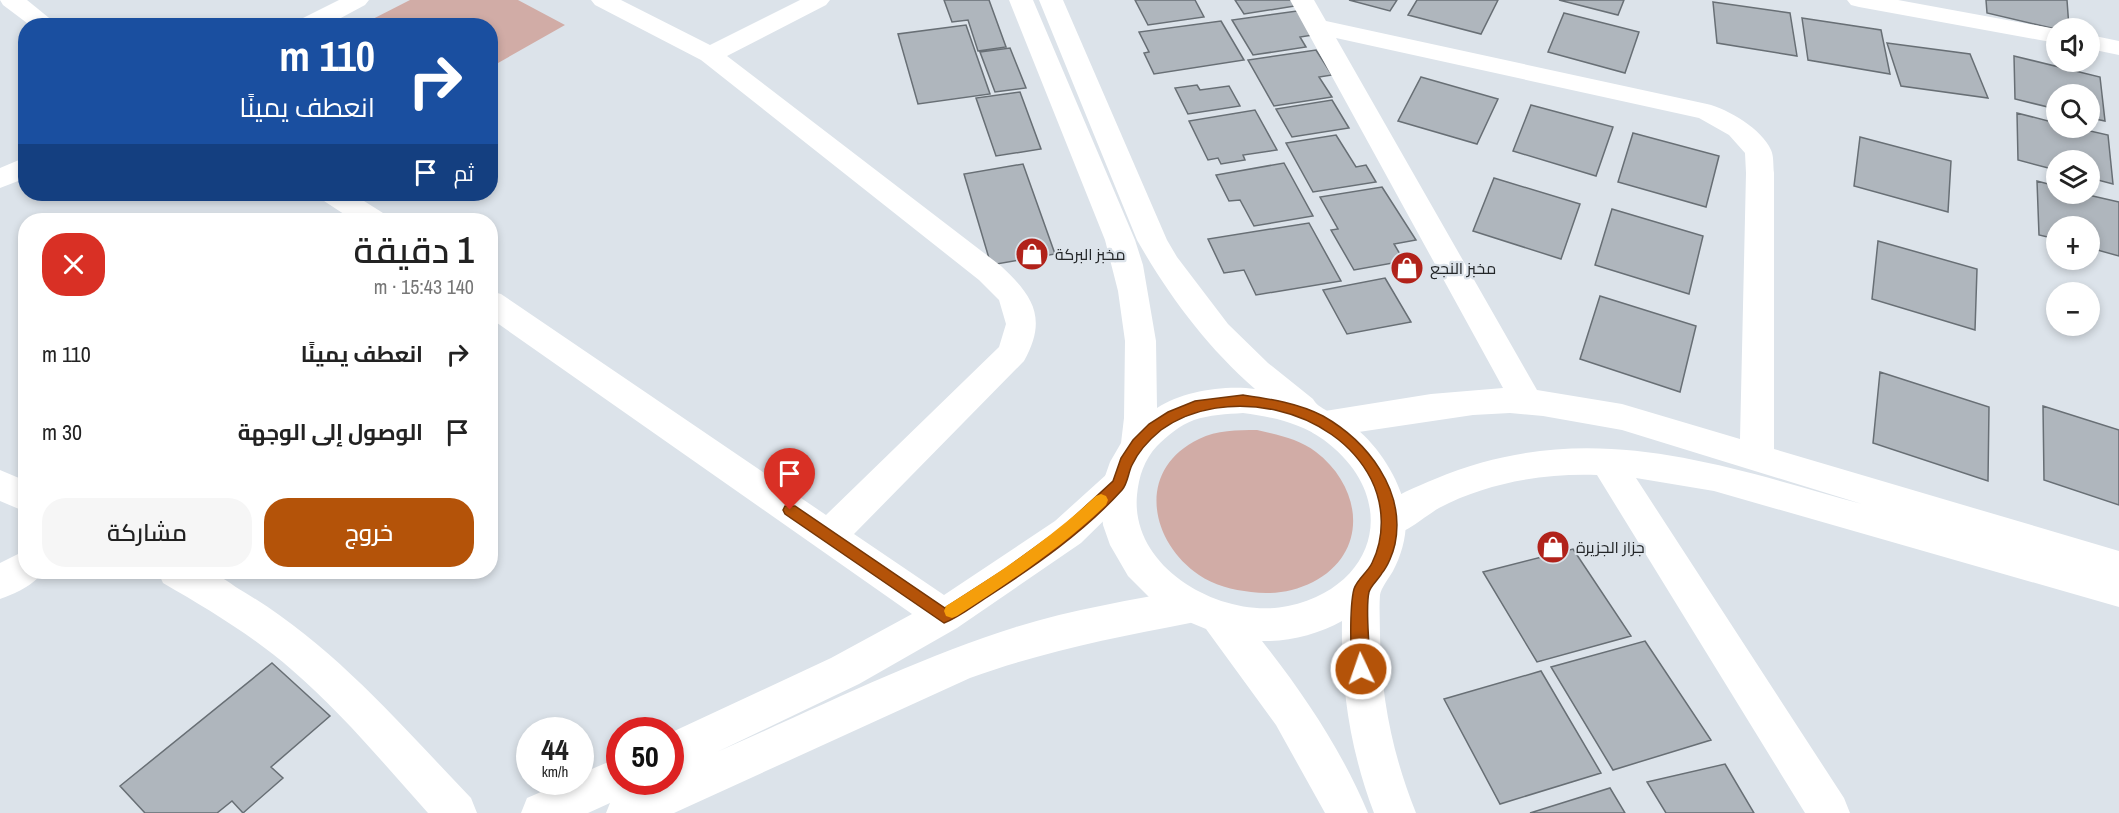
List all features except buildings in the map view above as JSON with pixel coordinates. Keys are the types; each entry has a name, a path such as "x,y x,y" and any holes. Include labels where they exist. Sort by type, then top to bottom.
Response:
{"street":[{"path":"12,0 36,18"},
{"path":"322,18 357,0"},
{"path":"603,0 710,55 990,273 1013,295 1022,324 1013,353 828,536"},
{"path":"710,55 818,0"},
{"path":"1021,0 1120,240 1130,270 1137,301 1143,369 1138,444"},
{"path":"1051,0 1152,240 1168,269 1214,331 1278,391 1321,422 1346,438 1377,476 1385,497 1389,519 1387,544 1381,560 1362,588 1341,606 1314,618 1284,624 1252,624 1205,612 1162,587 1140,564 1125,538 1118,511 1119,484 1126,462 1138,444 1154,428 1173,416 1195,407 1243,400 1268,403 1321,422 1464,403 1558,404 1622,417 2119,567"},
{"path":"1302,0 1527,402"},
{"path":"1859,0 2046,34"},
{"path":"1318,27 1679,105 1707,112 1738,129 1758,151 1760,174 1757,459"},
{"path":"2100,44 2119,48"},
{"path":"0,178 18,170"},
{"path":"344,201 362,213"},
{"path":"498,308 944,616"},
{"path":"1389,519 1416,502 1476,476 1509,468 1543,462 1606,460 1647,464 1714,477 2119,591"},
{"path":"1606,460 1828,813"},
{"path":"0,484 18,494"},
{"path":"684,746 845,671 944,616 1009,574 1068,531 1119,484"},
{"path":"0,583 18,571"},
{"path":"189,579 227,600 275,634 322,672 456,813"},
{"path":"1362,588 1359,636 1362,686 1372,741 1395,813"},
{"path":"627,813 958,665 1016,644 1074,628 1205,612"},
{"path":"1205,612 1286,704 1316,753 1347,813"},
{"path":"542,813 606,783"}],"shaded area":[{"path":"410,0 518,0 565,25 498,63 498,18 375,18"},
{"path":"1257,430 1295,441 1316,452 1332,467 1343,483 1350,501 1353,520 1351,538 1344,555 1331,570 1313,582 1275,593 1237,590 1199,575 1182,561 1169,544 1160,525 1157,505 1158,486 1165,468 1179,452 1199,439 1220,432"}],"slow traffic":[{"path":"952,611 1009,574 1068,531 1101,500"}],"place":[{"name":"مخبز البركة","path":"1032,254"},
{"name":"مخبز النجع","path":"1407,268"},
{"name":"جزاز الجزيرة","path":"1553,547"}],"route":[{"path":"790,510 944,616 1009,574 1068,531 1119,484 1126,462 1138,444 1154,428 1173,416 1195,407 1218,402 1243,400 1281,406 1317,419 1346,438 1377,476 1385,497 1389,519 1387,544 1378,568 1362,588 1359,636 1361,669"}]}
